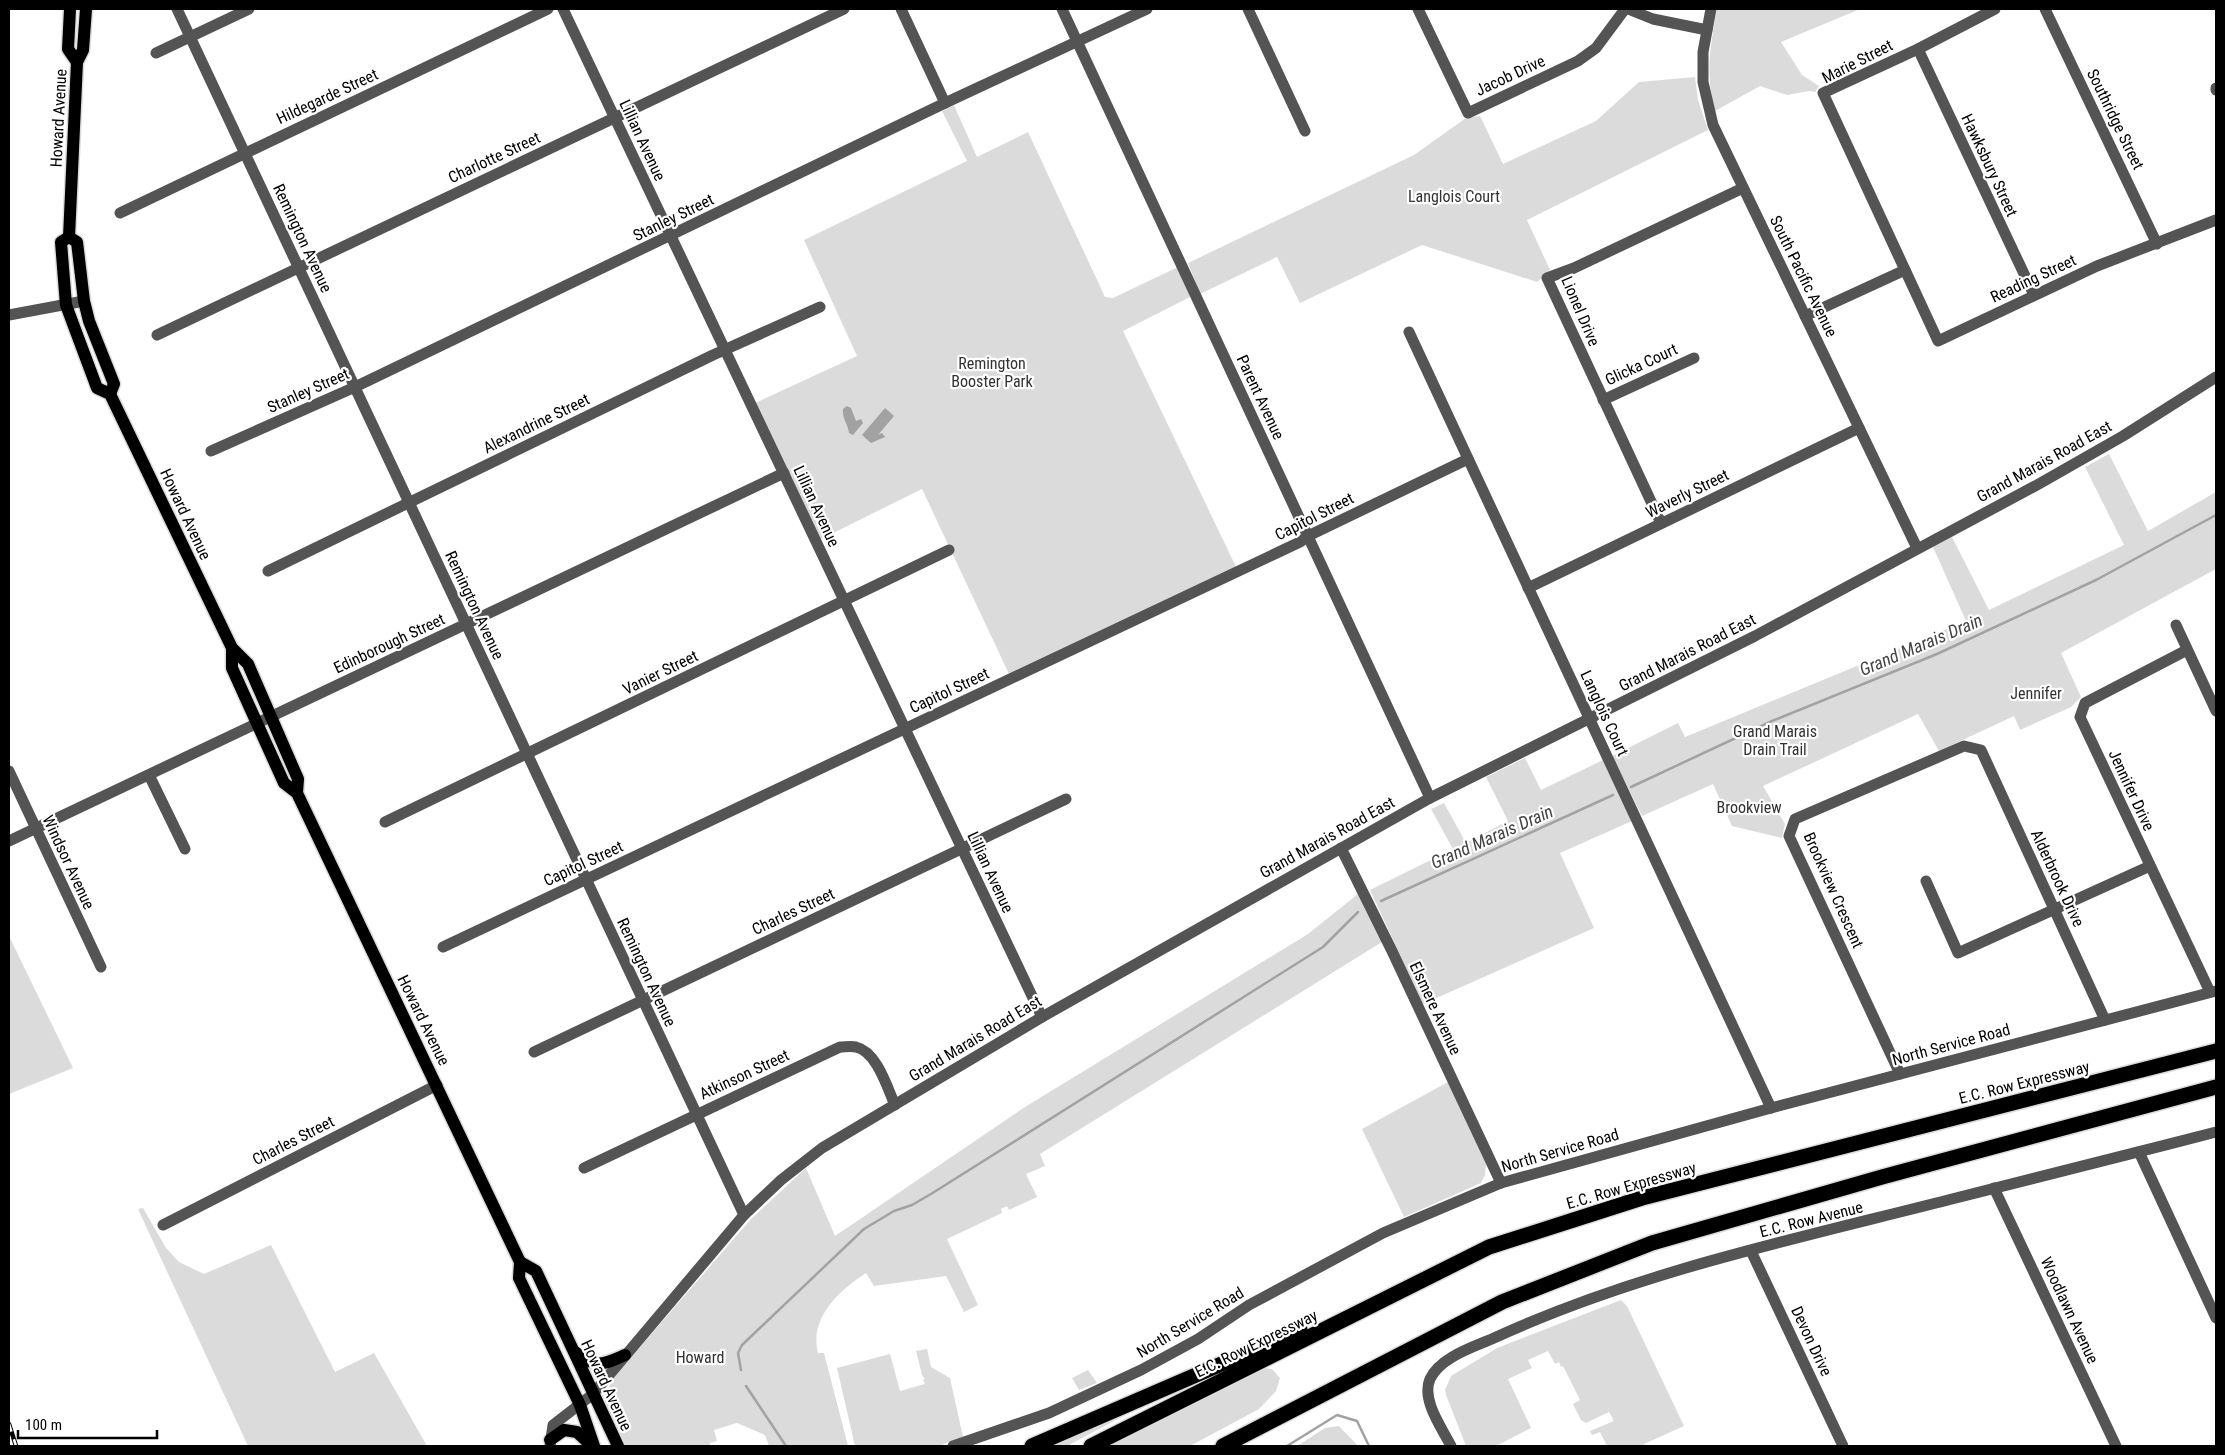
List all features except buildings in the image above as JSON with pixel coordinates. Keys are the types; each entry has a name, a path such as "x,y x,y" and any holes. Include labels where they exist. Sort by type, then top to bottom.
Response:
{"highway":[{"name":"E.C. Row Expressway","path":"1091,1446 1489,1247 1642,1198 2216,1051"},
{"path":"1223,1446 1502,1302 1652,1243 1882,1177 2216,1087"},
{"path":"1032,1446 1489,1247"}],"main road":[{"name":"Howard Avenue","path":"70,9 68,49 77,62"},
{"name":"Howard Avenue","path":"69,237 77,62 83,50 86,9"},
{"name":"Howard Avenue","path":"69,237 77,242 84,301 100,353 114,384 110,394"},
{"name":"Howard Avenue","path":"69,237 61,242 66,304 97,388 110,394 232,648 248,664 298,779 297,793"},
{"name":"Howard Avenue","path":"232,648 232,668 284,784 297,793 520,1262 519,1278 580,1405 593,1446"},
{"name":"Howard Avenue","path":"520,1262 536,1271 618,1446"},
{"path":"573,1350 589,1363 606,1363 625,1355"},
{"path":"550,1443 564,1430 577,1432 593,1446"}],"street":[{"name":"Remington Avenue","path":"177,9 744,1215"},
{"path":"156,53 249,9"},
{"name":"Hildegarde Street","path":"120,213 548,9"},
{"name":"Lillian Avenue","path":"563,9 1042,1017"},
{"name":"Charlotte Street","path":"158,335 844,9"},
{"path":"901,9 945,102"},
{"name":"Parent Avenue","path":"1062,9 1430,798"},
{"name":"Stanley Street","path":"212,451 355,387 945,102 1076,40 1147,9"},
{"path":"1248,9 1305,131"},
{"name":"Jacob Drive","path":"1419,9 1468,113 1578,61 1596,48 1627,9"},
{"path":"1627,9 1653,20 1707,30"},
{"name":"South Pacific Avenue","path":"1711,9 1703,52 1703,82 1713,125 1917,548"},
{"name":"Marie Street","path":"1905,270 1823,93 1918,49 1995,9"},
{"name":"Southridge Street","path":"2045,9 2158,244"},
{"name":"Hawksbury Street","path":"1918,49 2034,295"},
{"name":"Lionel Drive","path":"1661,524 1547,278 1574,268 1743,188"},
{"name":"Reading Street","path":"1905,270 1938,341 2097,266 2216,220"},
{"path":"1805,316 1905,270"},
{"path":"9,315 84,301"},
{"name":"Alexandrine Street","path":"268,571 725,350 820,307"},
{"name":"Langlois Court","path":"1408,332 1771,1108"},
{"name":"Glicka Court","path":"1602,400 1694,358"},
{"name":"Grand Marais Road East","path":"550,1443 553,1425 594,1394 744,1215 781,1180 822,1148 1042,1017 1430,798 1590,720 1755,636 2123,436 2216,378"},
{"name":"Waverly Street","path":"1528,588 1859,428"},
{"name":"Capitol Street","path":"443,947 1300,542 1308,536 1468,459"},
{"name":"Edinborough Street","path":"9,841 784,473"},
{"name":"Vanier Street","path":"385,822 949,550"},
{"path":"2176,626 2216,711"},
{"name":"Jennifer Drive","path":"2187,650 2085,704 2080,717 2150,866 2213,992"},
{"name":"Brookview Crescent","path":"1900,1074 1789,836 1795,819 1964,746 1981,750"},
{"name":"Alderbrook Drive","path":"1981,750 2105,1020"},
{"name":"Windsor Avenue","path":"9,771 101,967"},
{"path":"150,774 185,849"},
{"name":"Charles Street","path":"534,1052 1066,799"},
{"name":"Elsmere Avenue","path":"1341,848 1392,951 1501,1183"},
{"path":"1926,880 1958,953 2150,866"},
{"name":"North Service Road","path":"953,1446 1049,1412 1141,1370 1198,1339 1249,1305 1383,1233 1501,1183 1771,1108 2213,992"},
{"name":"Atkinson Street","path":"584,1168 840,1047 857,1047 867,1054 874,1062 895,1105"},
{"name":"Charles Street","path":"163,1224 437,1085"},
{"name":"E.C. Row Avenue","path":"1451,1446 1429,1398 1430,1378 1438,1368 1462,1353 1545,1315 1626,1286 1750,1251 2216,1132"},
{"path":"2139,1152 2216,1318"},
{"name":"Woodlawn Avenue","path":"1994,1188 2116,1446"},
{"name":"Devon Drive","path":"1750,1251 1843,1446"}],"green space":[{"path":"1717,9 1860,9 1781,42 1802,75 1819,86 1815,92 1809,91 1787,95 1760,86 1715,111 1709,72 1712,36"},
{"name":"Langlois Court","path":"1695,77 1698,100 1708,130 1527,220 1550,270 1537,282 1422,245 1300,303 1277,257 1200,294 1188,263 1414,155 1466,118 1480,116 1503,164 1596,121 1639,82"},
{"name":"Remington Booster Park","path":"954,105 977,157 1028,132 1105,297 1113,298 1178,267 1190,297 1123,331 1236,567 1009,674 922,489 821,539 753,404 857,356 804,240 967,161 942,111"},
{"name":"Grand Marais Drain Trail","path":"2109,454 2148,531 2216,492 2216,569 2061,653 2081,697 2071,707 2020,730 2014,716 1939,751 1918,714 1763,786 1785,824 1782,838 1732,826 1713,784 1642,816 1612,756 1678,723 1685,737 1966,621 1933,547 1952,537 1989,610 2124,545 2085,467"},
{"path":"1525,758 1541,790 1603,760 1632,821 1560,853 1594,928 1423,1004 1370,890 1453,849 1431,809 1444,803 1466,843 1508,821 1486,777"},
{"name":"Howard","path":"1358,894 1382,942 1040,1154 1045,1166 1026,1174 1037,1197 1009,1210 1007,1206 1001,1209 1002,1213 947,1239 978,1305 964,1312 946,1276 874,1286 866,1273 837,1296 822,1316 816,1340 818,1353 824,1353 848,1446 769,1446 765,1435 737,1423 714,1430 717,1441 710,1443 710,1446 626,1446 605,1401 605,1395 614,1377 751,1219 806,1168 835,1236 1025,1107 1308,934"},
{"path":"9,936 73,1068 9,1094"},
{"path":"1448,1082 1486,1164 1485,1175 1481,1183 1404,1217 1362,1129"},
{"path":"143,1208 166,1248 179,1262 204,1274 271,1245 335,1372 374,1353 427,1446 248,1446 138,1209"},
{"path":"1621,1300 1627,1306 1684,1426 1644,1444 1645,1446 1607,1446 1600,1432 1592,1435 1590,1431 1614,1421 1609,1412 1586,1423 1581,1420 1573,1404 1580,1400 1563,1366 1561,1367 1559,1362 1555,1364 1548,1351 1528,1360 1532,1368 1508,1379 1531,1428 1496,1446 1466,1446 1446,1395 1445,1390 1451,1376 1497,1348"},
{"path":"927,1349 931,1367 950,1378 963,1437 939,1446 855,1446 837,1368 890,1354 900,1391 925,1384 916,1351"},
{"path":"1262,1368 1272,1369 1280,1378 1276,1391 1259,1409 1190,1446 1103,1446"},
{"path":"1088,1370 1097,1383 1079,1390 1072,1378"},
{"path":"1144,1405 1067,1446 1043,1446"},
{"path":"1339,1426 1358,1446 1297,1446 1325,1428"}],"shaded area":[{"path":"847,406 851,408 856,421 861,419 863,423 853,435 849,433 843,416 843,409"},
{"path":"885,408 894,416 878,435 882,433 885,437 871,443 862,435"}],"waterway":[{"name":"Grand Marais Drain","path":"1631,787 1772,721 1937,654 2096,580 2216,515"},
{"name":"Grand Marais Drain","path":"1381,901 1613,795"},
{"path":"741,1370 738,1353 742,1345 864,1229 894,1211 912,1205 931,1194 1323,947 1358,912"},
{"path":"746,1386 786,1446"},
{"path":"1287,1446 1337,1415 1357,1421 1369,1446"}],"railway":[{"path":"9,1424 16,1446"}],"park label":[{"name":"Jennifer","path":"2036,693"},
{"name":"Brookview","path":"1749,807"}]}
